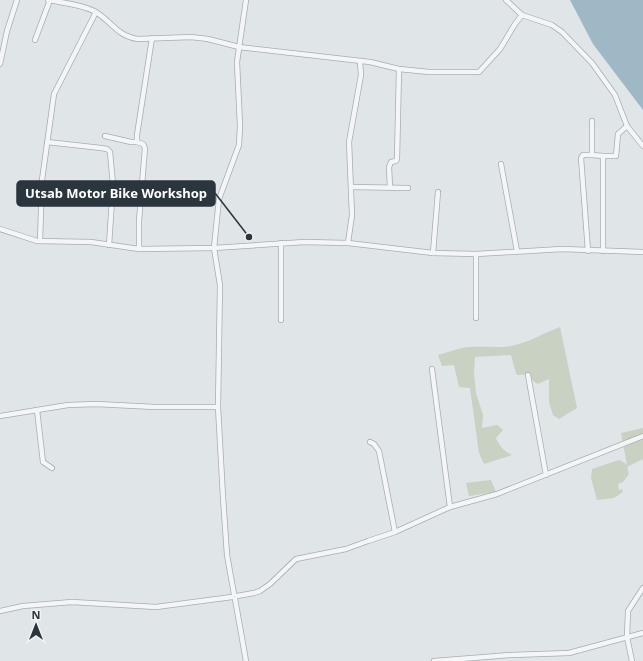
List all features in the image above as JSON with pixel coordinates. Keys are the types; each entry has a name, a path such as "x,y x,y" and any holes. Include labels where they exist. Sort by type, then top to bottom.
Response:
{"street":[{"path":"0,64 17,0"},
{"path":"35,40 49,0 82,6 96,12 123,35 134,38 191,37 208,39 239,47 360,62 399,69 429,72 479,72 500,49 515,24 522,16"},
{"path":"246,0 237,62 240,126 239,144 219,199 214,248 220,285 218,407 227,555 246,661"},
{"path":"506,0 522,16 552,25 562,32 592,63 615,95 626,126 643,146"},
{"path":"40,241 42,180 54,94 96,12"},
{"path":"137,142 152,38"},
{"path":"348,243 352,215 349,142 362,75 360,62"},
{"path":"390,188 389,167 391,162 396,161 397,159 399,69"},
{"path":"592,121 592,155"},
{"path":"588,251 581,158 583,155 616,156 618,134 626,126"},
{"path":"105,136 130,142 137,142 143,144 145,148 139,221 139,250"},
{"path":"47,142 101,148 107,149 110,152 113,185 109,245"},
{"path":"603,156 604,252"},
{"path":"501,164 517,251"},
{"path":"351,187 408,188"},
{"path":"433,252 438,192"},
{"path":"0,229 40,241 91,242 139,250 214,248 305,242 348,243 433,252 476,254 562,249 604,252 643,252"},
{"path":"281,243 281,320"},
{"path":"476,254 476,318"},
{"path":"432,369 450,507"},
{"path":"528,375 546,475"},
{"path":"0,416 68,405 96,404 155,407 218,407"},
{"path":"37,410 44,462 52,468"},
{"path":"0,611 24,606 72,602 156,607 254,593 270,584 296,559 346,549 395,532 450,507 497,494 643,436"},
{"path":"370,442 380,451 395,532"},
{"path":"632,661 627,637 628,611 643,588"},
{"path":"434,661 511,655 569,653 643,633"}],"green space":[{"path":"560,327 577,408 559,419 553,415 549,402 549,379 538,384 533,381 530,374 517,375 511,355 475,357 474,373 476,393 483,415 482,428 497,425 503,430 496,438 502,448 512,455 484,464 479,453 470,388 459,387 454,365 442,366 438,355 468,347 500,347 518,345"},
{"path":"643,428 643,459 627,467 629,474 623,482 618,484 619,490 622,489 623,492 614,498 597,500 591,478 592,469 619,460 627,465 621,433"},
{"path":"491,480 496,492 469,496 466,483"}],"water":[{"path":"570,0 643,0 643,110 593,44"}],"place":[{"name":"Utsab Motor Bike Workshop","path":"249,237"}]}
